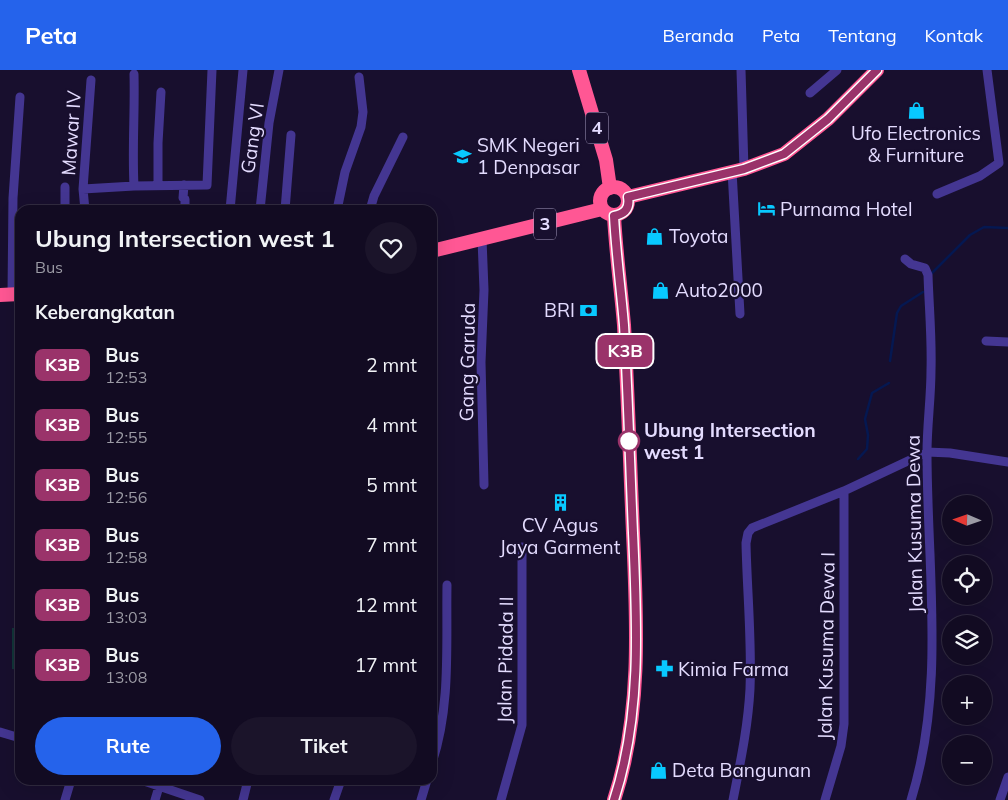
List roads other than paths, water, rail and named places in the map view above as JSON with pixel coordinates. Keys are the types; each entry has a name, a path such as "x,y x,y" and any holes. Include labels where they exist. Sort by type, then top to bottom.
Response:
{"highway":[{"name":"4","path":"579,70 606,160 610,188"},
{"path":"628,197 738,170 784,154 828,119 877,70"},
{"path":"618,187 623,189 628,197 628,206 619,215 607,214 602,209 600,199 602,194 610,188 618,187"},
{"name":"3","path":"437,250 602,209"},
{"path":"614,216 624,327 636,613 632,713 614,800"}],"street":[{"path":"83,189 158,185 206,185 212,70"},
{"path":"230,205 243,70"},
{"name":"Gang VI","path":"261,205 269,123 279,70"},
{"path":"740,314 738,170 741,70"},
{"path":"810,93 837,70"},
{"path":"937,194 980,176 999,163 987,70"},
{"path":"134,74 135,99 132,156 134,186"},
{"path":"338,205 345,172 361,127 363,112 359,77"},
{"name":"Mawar IV","path":"84,205 83,189 91,80"},
{"path":"158,185 161,92"},
{"path":"11,294 13,198 20,97"},
{"name":"Gang VI","path":"285,205 291,135"},
{"path":"371,205 403,137"},
{"path":"184,185 183,198 185,199 185,205"},
{"path":"65,187 65,205"},
{"name":"Gang Garuda","path":"482,239 484,290 481,362 484,485"},
{"name":"Jalan Kusuma Dewa","path":"905,259 911,264 925,268 928,275 931,371 927,452 931,592 931,688 928,728 923,758 911,800"},
{"path":"986,341 1008,342"},
{"path":"733,800 742,756 750,689 746,543 748,533 752,528 844,491 927,452 950,453 1008,462"},
{"name":"Jalan Kusuma Dewa I","path":"825,800 841,746 844,724 844,491"},
{"name":"Jalan Pidada II","path":"501,800 522,725 522,547"},
{"path":"437,744 442,726 444,702 447,585"},
{"path":"0,732 15,736"},
{"path":"1000,800 1008,777"},
{"path":"65,800 70,785"},
{"path":"155,800 159,785"},
{"path":"165,785 200,800"},
{"path":"243,800 247,785"},
{"path":"334,800 339,785"},
{"path":"421,800 426,785"}],"waterway":[{"path":"931,274 970,235 984,227 1008,228"},
{"path":"890,361 897,313 901,306 923,292"},
{"path":"858,459 867,449 868,435 865,419 872,393 889,383"}],"place":[{"name":"Ufo Electronics & Furniture","path":"916,110"},
{"name":"SMK Negeri 1 Denpasar","path":"463,156"},
{"name":"Purnama Hotel","path":"766,209"},
{"name":"Toyota","path":"655,236"},
{"name":"Auto2000","path":"661,290"},
{"name":"BRI","path":"589,310"},
{"name":"Ubung Intersection west 1","path":"629,441"},
{"name":"CV Agus Jaya Garment","path":"560,502"},
{"name":"Kimia Farma","path":"664,669"},
{"name":"Deta Bangunan","path":"658,770"}]}
